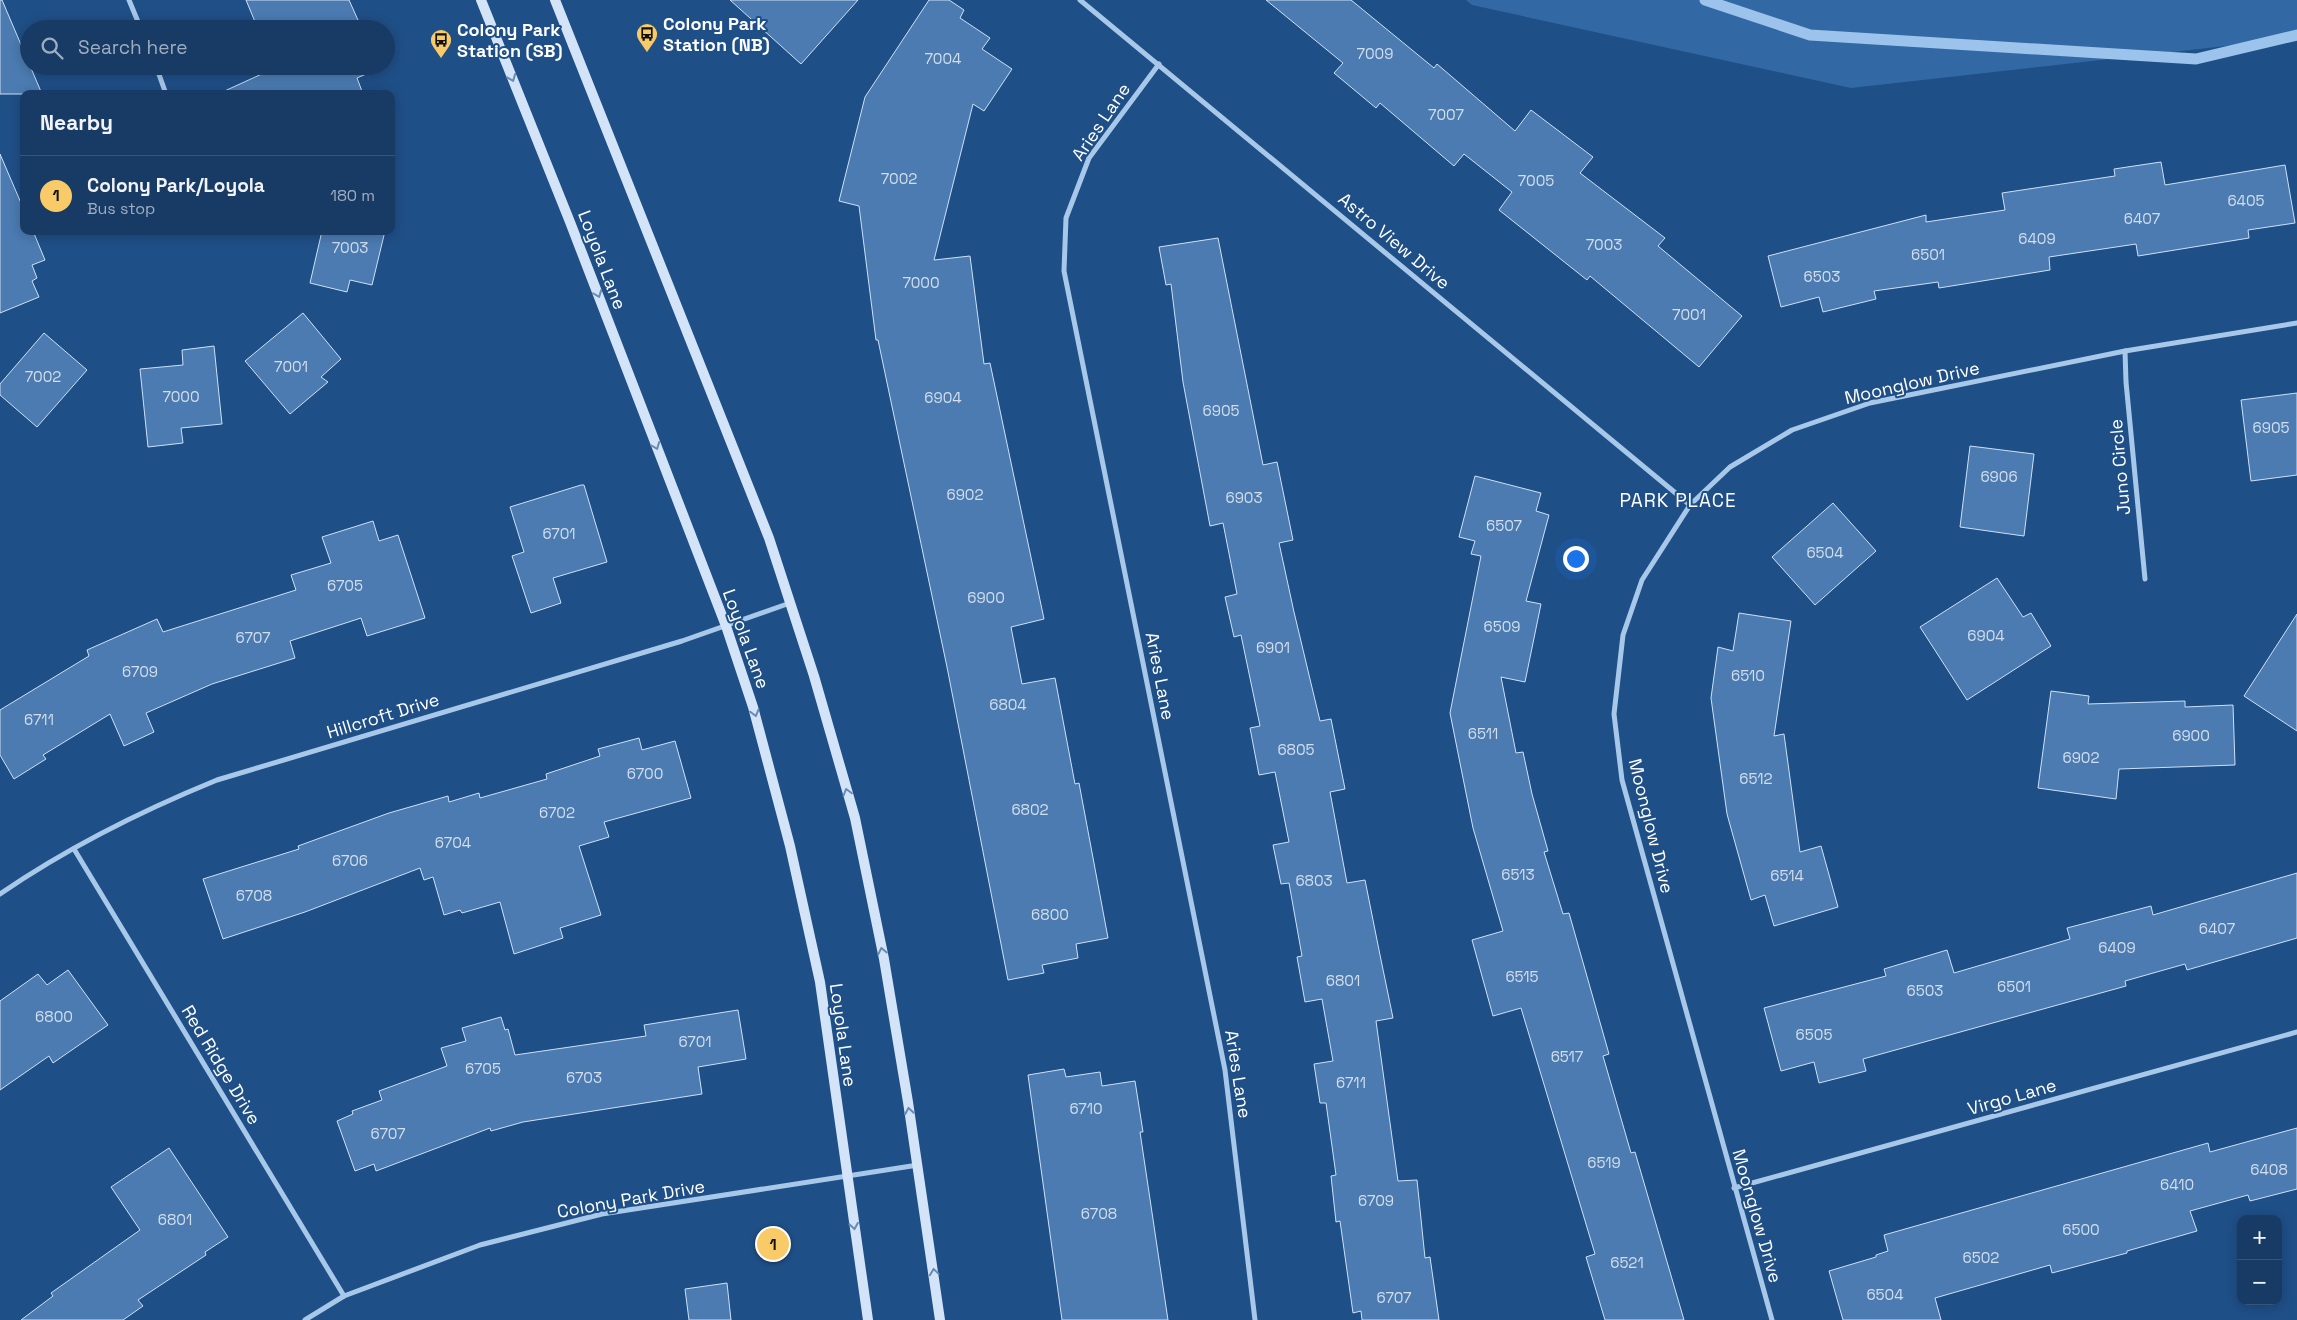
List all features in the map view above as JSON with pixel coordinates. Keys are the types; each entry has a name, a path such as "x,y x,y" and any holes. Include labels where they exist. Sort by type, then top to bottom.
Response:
{"main road":[{"name":"Loyola Lane","path":"481,0 570,222 726,626 754,708 790,846 820,982 868,1320"},
{"path":"555,0 769,538 814,676 855,818 884,959 918,1165 940,1320"}],"street":[{"path":"129,0 137,20"},
{"name":"Astro View Drive","path":"1080,0 1690,504"},
{"name":"Aries Lane","path":"1159,64 1089,158 1066,218 1064,271 1226,1070 1255,1320"},
{"path":"159,75 165,90"},
{"name":"Moonglow Drive","path":"1772,1320 1622,780 1614,714 1623,635 1642,580 1690,504 1730,467 1792,430 1870,404 2125,351 2297,323"},
{"name":"Juno Circle","path":"2125,351 2126,382 2145,579"},
{"name":"Hillcroft Drive","path":"0,894 40,866 74,848 156,805 217,780 726,626 790,603"},
{"name":"Red Ridge Drive","path":"74,848 344,1296"},
{"name":"Virgo Lane","path":"1734,1188 2297,1032"},
{"name":"Colony Park Drive","path":"305,1320 344,1296 480,1245 602,1214 847,1178 918,1165"}],"shaded area":[{"path":"1466,0 2297,0 2297,38 1851,88 1472,5"}],"building":[{"path":"0,0 2,0 20,42 20,75 34,75 40,90 20,90 20,94 0,94"},
{"path":"246,0 349,0 358,20 254,20"},
{"path":"730,0 858,0 801,64"},
{"path":"929,0 949,0 964,10 960,18 990,38 982,49 1012,69 984,111 973,104 934,260 970,256 984,364 990,363 1044,619 1011,627 1022,684 1055,678 1075,784 1079,783 1108,938 1076,944 1078,958 1042,965 1044,973 1008,980 947,667 878,340 876,340 859,206 839,201 865,97"},
{"path":"1266,0 1351,0 1434,68 1437,64 1515,131 1531,110 1593,157 1580,173 1665,238 1658,246 1742,316 1699,367 1590,276 1587,280 1499,210 1512,192 1464,154 1454,166 1380,103 1376,108 1334,73 1343,63"},
{"path":"260,75 364,75 357,78 362,90 227,90"},
{"path":"0,154 20,201 20,235 35,235 45,260 32,265 37,278 32,281 39,297 0,313"},
{"path":"2161,162 2165,185 2285,165 2295,223 2248,230 2249,238 2138,256 2136,244 2049,257 2050,270 1939,288 1938,282 1874,291 1876,299 1823,312 1819,297 1781,307 1768,256 1926,215 1926,222 2005,210 2002,193 2115,176 2114,169"},
{"path":"321,235 384,235 372,285 350,280 347,292 310,283"},
{"path":"1218,238 1263,465 1277,462 1293,540 1279,543 1294,612 1320,721 1331,719 1345,789 1330,792 1347,883 1365,880 1393,1018 1376,1021 1398,1181 1417,1180 1425,1258 1430,1257 1439,1320 1362,1320 1361,1311 1353,1313 1340,1221 1336,1222 1331,1176 1336,1175 1326,1103 1320,1103 1314,1064 1333,1061 1322,999 1305,1002 1297,957 1302,956 1289,883 1281,884 1273,845 1289,842 1275,772 1259,775 1250,728 1260,726 1241,635 1234,637 1225,597 1237,594 1223,523 1210,526 1183,382 1171,284 1166,285 1159,247"},
{"path":"303,313 341,359 321,377 328,382 290,414 245,361"},
{"path":"44,333 87,370 37,427 0,395 0,384"},
{"path":"214,346 222,424 181,428 183,443 148,447 140,369 183,365 182,350"},
{"path":"2297,393 2297,475 2251,481 2241,400"},
{"path":"1970,446 2034,454 2024,536 1960,527"},
{"path":"1475,476 1541,493 1536,511 1549,515 1526,601 1541,604 1525,682 1501,677 1516,753 1523,752 1532,794 1548,851 1544,852 1563,914 1569,913 1609,1054 1603,1056 1631,1153 1635,1152 1684,1320 1605,1320 1586,1257 1595,1254 1521,1008 1493,1016 1472,940 1503,931 1473,828 1450,713 1481,556 1471,554 1475,541 1459,537"},
{"path":"584,485 607,562 553,578 561,603 531,613 512,556 524,552 510,507"},
{"path":"1833,503 1876,551 1815,605 1772,557"},
{"path":"373,521 379,541 398,535 425,618 367,636 361,618 290,641 295,658 212,684 146,713 154,732 124,746 110,714 43,755 46,759 14,779 0,755 0,710 89,656 87,650 157,619 163,632 296,590 291,575 331,563 322,537"},
{"path":"1997,578 2023,617 2031,613 2051,646 1967,700 1920,627"},
{"path":"1739,613 1791,621 1774,736 1784,734 1800,852 1821,846 1838,907 1774,926 1765,895 1751,900 1727,814 1711,698 1718,647 1733,651"},
{"path":"2297,614 2297,731 2244,696"},
{"path":"2051,691 2089,696 2088,704 2185,701 2185,707 2233,705 2235,765 2119,769 2116,799 2038,788"},
{"path":"639,738 642,750 675,741 691,798 604,822 609,837 579,846 601,915 560,928 563,938 514,954 500,902 462,913 460,910 444,915 433,877 424,880 420,868 305,912 223,939 203,879 299,849 298,846 389,813 448,796 449,802 479,793 480,798 547,779 546,774 600,756 598,749"},
{"path":"2297,873 2297,938 2187,970 2185,964 2125,981 2126,986 1863,1059 1866,1071 1819,1083 1814,1062 1781,1071 1764,1008 1886,976 1884,969 1947,950 1954,973 2070,939 2067,928 2151,906 2153,915"},
{"path":"68,970 108,1025 53,1063 49,1056 0,1090 0,1001 38,974 47,985"},
{"path":"738,1010 746,1059 698,1067 702,1094 523,1122 491,1131 490,1128 376,1171 374,1164 355,1171 337,1121 353,1114 352,1111 382,1100 379,1091 447,1066 441,1048 466,1041 462,1028 501,1017 505,1030 508,1029 515,1055 646,1036 644,1025"},
{"path":"1064,1069 1066,1077 1100,1072 1102,1086 1135,1081 1143,1132 1140,1132 1168,1320 1062,1320 1028,1075"},
{"path":"2297,1128 2297,1189 2250,1201 2248,1195 2190,1211 2197,1231 2127,1251 2127,1253 2052,1273 2050,1265 1935,1298 1941,1320 1843,1320 1829,1271 1876,1257 1876,1255 1888,1251 1884,1235 2208,1143 2210,1152"},
{"path":"169,1148 228,1237 205,1252 206,1255 138,1300 143,1306 123,1320 21,1320 53,1296 51,1293 140,1230 111,1187"},
{"path":"727,1283 731,1320 689,1320 685,1289"}],"waterway":[{"path":"1705,0 1810,35 2196,59 2297,35"}],"place":[{"name":"Colony Park Station (NB)","path":"647,53"},
{"name":"Colony Park Station (SB)","path":"441,59"},
{"name":"Colony Park/Loyola","path":"773,1244"}],"district":[{"name":"PARK PLACE","path":"1678,500"}]}
